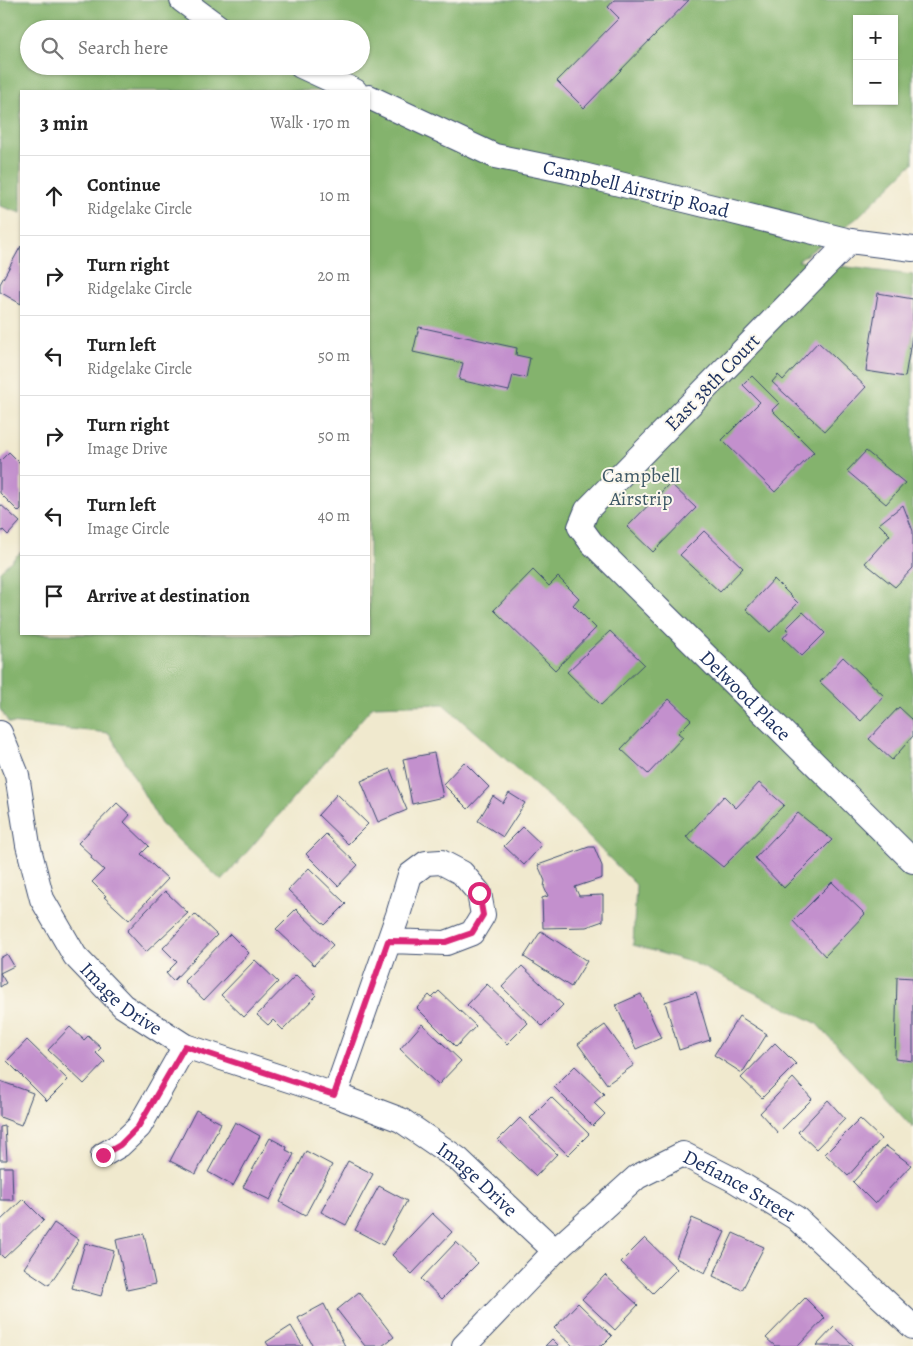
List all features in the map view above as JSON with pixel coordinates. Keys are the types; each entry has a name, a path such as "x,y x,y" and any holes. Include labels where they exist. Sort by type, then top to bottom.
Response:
{"street":[{"path":"182,0 209,20"},
{"path":"321,75 354,90"},
{"name":"Campbell Airstrip Road","path":"370,97 495,156 567,171 850,242 913,249"},
{"name":"East 38th Court","path":"580,527 587,510 850,242"},
{"name":"Delwood Place","path":"580,527 590,542 913,862"},
{"name":"Image Drive","path":"0,733 17,775 28,845 42,899 75,956 124,1006 185,1046 334,1095 401,1120 458,1159 555,1251"},
{"path":"334,1095 388,941"},
{"path":"103,1155 120,1145 138,1127 185,1046"},
{"name":"Defiance Street","path":"555,1251 636,1176 683,1154 734,1180 796,1218 913,1327"},
{"path":"464,1346 555,1251"}],"green space":[{"name":"Campbell Airstrip","path":"0,0 913,0 913,163 857,218 798,261 913,275 913,1128 816,1023 694,963 633,945 636,885 553,801 443,704 373,706 222,881 161,824 109,733 9,723 0,709 0,571 20,553 20,635 370,635 370,90 20,90 20,213 0,206"}],"building":[{"path":"614,0 689,0 584,108 557,81 619,18 608,7"},
{"path":"20,248 20,303 0,292 0,284"},
{"path":"878,293 913,299 913,330 905,377 866,371"},
{"path":"419,327 517,348 516,355 530,358 526,378 513,375 509,391 459,380 463,363 413,352"},
{"path":"818,342 866,387 825,431 772,382 778,375 783,380"},
{"path":"752,376 779,403 772,410 814,452 775,492 722,440 760,402 743,385"},
{"path":"866,451 905,483 886,504 847,471"},
{"path":"9,452 20,463 19,512 0,493 0,461"},
{"path":"670,483 696,508 653,552 627,527"},
{"path":"0,504 20,522 8,535 3,530 0,534"},
{"path":"903,505 913,531 913,568 895,587 865,563 890,535 879,524"},
{"path":"704,531 743,568 720,592 680,555"},
{"path":"533,570 549,586 558,577 579,598 573,605 596,628 555,670 494,610"},
{"path":"774,579 798,603 770,632 746,609"},
{"path":"803,612 825,633 802,656 783,638 789,631 786,629"},
{"path":"610,631 644,664 601,705 567,672"},
{"path":"843,657 884,696 861,721 820,682"},
{"path":"669,699 691,720 678,733 683,737 648,774 621,749"},
{"path":"899,707 913,720 913,736 892,760 869,739"},
{"path":"434,753 443,797 412,804 403,759"},
{"path":"464,762 489,787 468,809 443,784"},
{"path":"390,769 407,810 378,822 361,781"},
{"path":"759,783 784,805 723,867 686,837 724,796 736,808"},
{"path":"509,793 525,803 503,837 478,821 493,796 503,803"},
{"path":"337,794 368,824 348,844 318,815"},
{"path":"117,803 130,815 124,822 149,846 141,854 168,879 129,920 104,897 106,896 92,882 104,870 78,843"},
{"path":"798,813 832,840 784,888 755,858"},
{"path":"523,827 542,845 524,865 504,846"},
{"path":"326,834 358,865 338,886 306,854"},
{"path":"589,847 594,847 602,866 602,878 575,887 579,896 603,895 603,921 586,927 543,928 542,898 548,896 544,887 545,881 538,865"},
{"path":"309,868 346,904 325,925 288,890"},
{"path":"832,882 865,914 825,956 793,921"},
{"path":"165,891 188,913 146,952 127,931"},
{"path":"296,909 333,945 314,965 276,929"},
{"path":"195,914 217,935 173,981 166,973 177,962 163,948"},
{"path":"541,931 587,961 571,987 524,957"},
{"path":"230,934 249,953 204,1000 184,981"},
{"path":"7,954 14,966 0,973 0,958"},
{"path":"255,960 278,982 244,1017 221,995"},
{"path":"522,966 563,1005 542,1026 502,987"},
{"path":"0,973 6,983 0,987"},
{"path":"296,975 317,995 283,1030 273,1020 268,1025 257,1015"},
{"path":"897,977 913,978 913,1061 895,1059"},
{"path":"487,984 528,1023 507,1044 467,1005"},
{"path":"439,991 476,1026 456,1047 417,1008 429,995 432,998"},
{"path":"696,992 710,1040 679,1050 665,1002"},
{"path":"641,994 661,1038 636,1049 616,1005"},
{"path":"739,1016 767,1034 742,1073 714,1055"},
{"path":"422,1024 461,1061 438,1085 400,1049"},
{"path":"605,1025 634,1065 607,1084 578,1044"},
{"path":"70,1027 84,1040 88,1036 101,1048 96,1053 105,1062 84,1084 48,1050"},
{"path":"27,1040 68,1080 47,1101 7,1061"},
{"path":"775,1043 796,1064 762,1098 741,1078"},
{"path":"575,1066 604,1094 594,1103 605,1114 593,1126 554,1087"},
{"path":"793,1078 812,1099 778,1133 760,1113"},
{"path":"0,1081 33,1093 21,1125 0,1117"},
{"path":"551,1097 589,1134 568,1155 530,1118"},
{"path":"828,1100 845,1119 816,1149 798,1132"},
{"path":"196,1110 221,1123 196,1174 170,1161"},
{"path":"520,1118 557,1154 536,1176 498,1140"},
{"path":"860,1119 881,1139 848,1176 825,1154"},
{"path":"235,1122 260,1136 233,1186 208,1172"},
{"path":"5,1126 7,1160 0,1160 0,1127"},
{"path":"270,1138 287,1147 286,1150 294,1154 270,1200 243,1187"},
{"path":"886,1146 911,1165 875,1204 853,1182"},
{"path":"306,1151 332,1165 305,1216 280,1202"},
{"path":"348,1161 373,1174 346,1225 321,1212"},
{"path":"0,1167 12,1167 13,1200 0,1200"},
{"path":"379,1186 407,1201 383,1245 355,1230"},
{"path":"23,1199 44,1220 4,1258 0,1254 0,1221"},
{"path":"432,1213 452,1232 412,1274 392,1255"},
{"path":"692,1218 725,1232 705,1273 676,1258"},
{"path":"54,1223 79,1240 49,1285 24,1268"},
{"path":"733,1233 764,1247 742,1290 713,1276"},
{"path":"144,1234 155,1284 127,1290 116,1240"},
{"path":"645,1238 677,1269 653,1293 621,1262"},
{"path":"456,1242 478,1263 442,1299 421,1279"},
{"path":"85,1243 114,1251 101,1296 72,1288"},
{"path":"605,1275 638,1305 615,1330 582,1299"},
{"path":"359,1292 394,1337 382,1346 365,1346 337,1310"},
{"path":"805,1298 825,1318 798,1346 775,1346 766,1338"},
{"path":"578,1303 612,1336 602,1346 573,1346 554,1328"},
{"path":"324,1304 345,1346 313,1346 298,1318"},
{"path":"291,1326 303,1346 269,1346 266,1342"},
{"path":"834,1327 854,1346 816,1346"},
{"path":"552,1339 559,1346 545,1346"}],"route":[{"path":"103,1155 120,1145 138,1127 185,1046 334,1095 388,941 446,942 472,933 483,915 479,893"}]}
